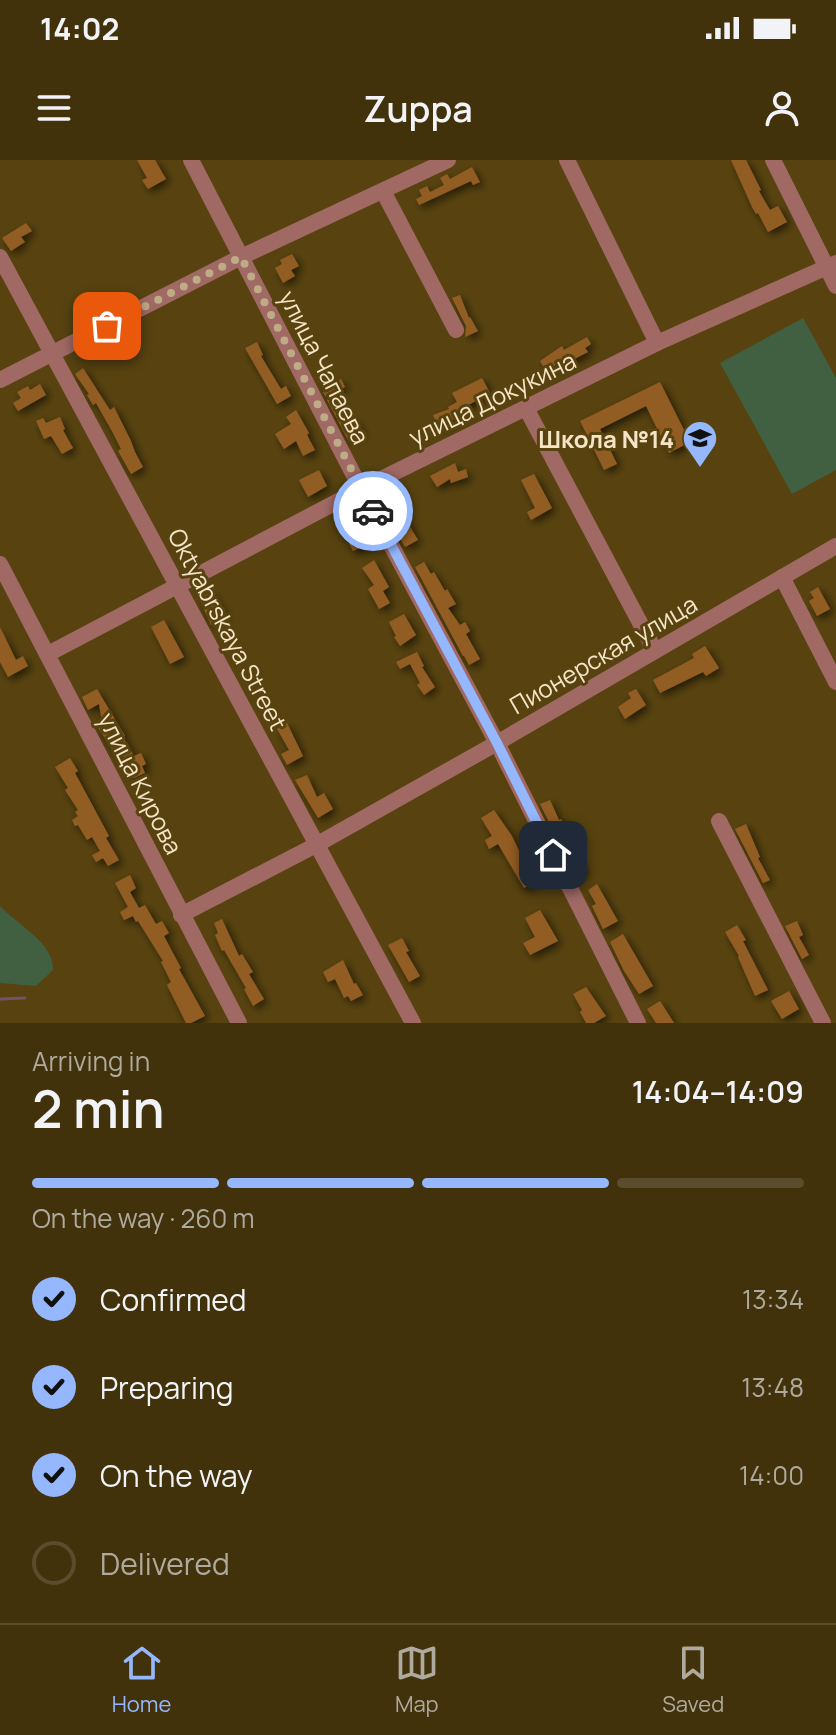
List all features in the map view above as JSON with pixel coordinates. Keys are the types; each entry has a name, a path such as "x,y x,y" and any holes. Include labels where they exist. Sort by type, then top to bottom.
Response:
{"street":[{"name":"улица Чапаева","path":"191,160 497,743 638,1023"},
{"path":"0,380 241,257 448,160"},
{"path":"567,160 657,343"},
{"path":"773,160 832,265 836,286"},
{"path":"383,191 456,330"},
{"name":"Oktyabrskaya Street","path":"0,257 413,1023"},
{"name":"улица Докукина","path":"48,654 361,489 657,343 832,265"},
{"path":"526,408 655,651"},
{"name":"Пионерская улица","path":"181,915 316,845 836,546"},
{"name":"улица Кирова","path":"0,564 239,1023"},
{"path":"782,577 836,682"},
{"path":"719,821 823,1023"}],"green space":[{"path":"803,318 836,378 836,470 792,494 720,363"},
{"path":"0,906 48,951 53,970 36,986 0,983"}],"building":[{"path":"137,160 155,160 166,179 148,189 142,180 147,178"},
{"path":"731,160 746,160 770,210 778,206 787,222 768,232 752,207"},
{"path":"472,167 480,182 473,185 471,181 419,205 416,199 422,196 419,190 427,186 430,192 444,185 440,178 447,174 450,179"},
{"path":"26,223 32,231 21,237 25,242 11,251 2,238"},
{"path":"292,254 299,266 291,270 295,276 283,283 275,268 282,264 280,260"},
{"path":"460,295 478,331 465,337 466,326 452,298"},
{"path":"587,337 591,344 585,348 588,352 546,371 540,361 562,346 564,350"},
{"path":"257,342 261,356 281,389 286,386 291,396 277,404 245,348"},
{"path":"83,368 110,410 114,407 143,467 131,474 118,451 121,449 113,433 75,374"},
{"path":"325,375 331,386 341,379 345,387 335,392 338,401 350,421 355,419 362,433 348,440 327,400 328,396 323,392 320,378"},
{"path":"482,378 490,393 463,408 466,413 438,428 433,415 457,402 452,393"},
{"path":"660,382 690,442 669,453 646,406 600,429 617,464 604,470 580,421"},
{"path":"40,384 46,395 18,411 13,403 21,398 17,392"},
{"path":"296,410 315,450 303,456 296,441 284,449 275,434 291,424 286,417"},
{"path":"60,417 73,448 62,454 51,436 44,439 36,421 43,418 46,423"},
{"path":"455,463 458,472 466,469 468,477 451,483 450,479 437,487 430,476"},
{"path":"319,470 327,486 308,497 299,480"},
{"path":"534,474 552,508 531,520 527,512 535,508 521,480"},
{"path":"352,518 366,545 353,551 342,523"},
{"path":"406,520 418,540 405,547 394,527"},
{"path":"374,560 389,587 383,591 390,603 379,609 368,589 374,585 362,568"},
{"path":"424,562 456,604 448,608 460,625 465,622 470,631 466,634 480,659 469,665 415,567"},
{"path":"818,587 830,609 817,616 809,601 814,598 810,592"},
{"path":"213,592 226,617 211,625 199,598"},
{"path":"404,614 416,635 400,646 389,622"},
{"path":"164,620 184,657 170,664 151,627"},
{"path":"0,627 16,660 23,656 28,666 8,677 0,662"},
{"path":"705,646 719,668 706,676 703,672 660,693 653,680 694,658 692,654"},
{"path":"417,652 422,667 435,687 424,695 410,664 400,669 396,662"},
{"path":"97,689 134,756 141,753 146,764 142,766 145,773 134,778 123,756 118,758 97,726 102,722 99,704 88,710 82,697"},
{"path":"636,689 646,705 625,719 618,707 631,698 628,693"},
{"path":"287,723 303,756 287,765 281,754 289,750 277,729"},
{"path":"70,758 119,860 108,866 103,858 96,862 92,855 100,851 92,837 87,840 72,820 78,816 75,812 78,810 55,767"},
{"path":"307,775 317,797 324,793 333,809 318,818 295,780"},
{"path":"550,800 576,851 573,852 585,870 576,876 540,804"},
{"path":"494,810 512,836 534,882 524,888 498,844 489,849 485,840 492,836 481,818"},
{"path":"746,824 770,880 763,883 735,829"},
{"path":"130,875 136,888 130,892 139,908 145,905 156,924 162,921 169,933 164,936 205,1016 191,1023 186,1023 167,985 171,982 163,961 138,921 133,916 124,920 120,912 128,907 115,883"},
{"path":"597,884 618,921 603,929 592,906 596,904 588,890"},
{"path":"540,910 558,941 530,955 523,943 535,937 525,918"},
{"path":"222,919 239,956 242,954 253,972 249,974 264,999 253,1006 215,935 218,933 214,923"},
{"path":"797,921 803,935 799,937 809,955 802,959 785,926"},
{"path":"737,925 768,990 755,996 739,956 725,932"},
{"path":"623,934 653,986 639,994 610,942"},
{"path":"402,938 420,976 409,982 388,945"},
{"path":"343,960 363,995 351,1001 348,996 344,998 335,979 328,982 323,972"},
{"path":"586,987 606,1016 594,1023 586,1023 573,994"},
{"path":"789,991 799,1009 782,1019 771,1001"},
{"path":"660,1001 674,1023 656,1023 647,1009"}],"waterway":[{"path":"0,999 25,998"}],"way so far":[{"path":"107,326 241,257 373,511"}],"place":[{"name":"Школа №14","path":"700,469"}],"route":[{"path":"373,511 553,855"}]}
